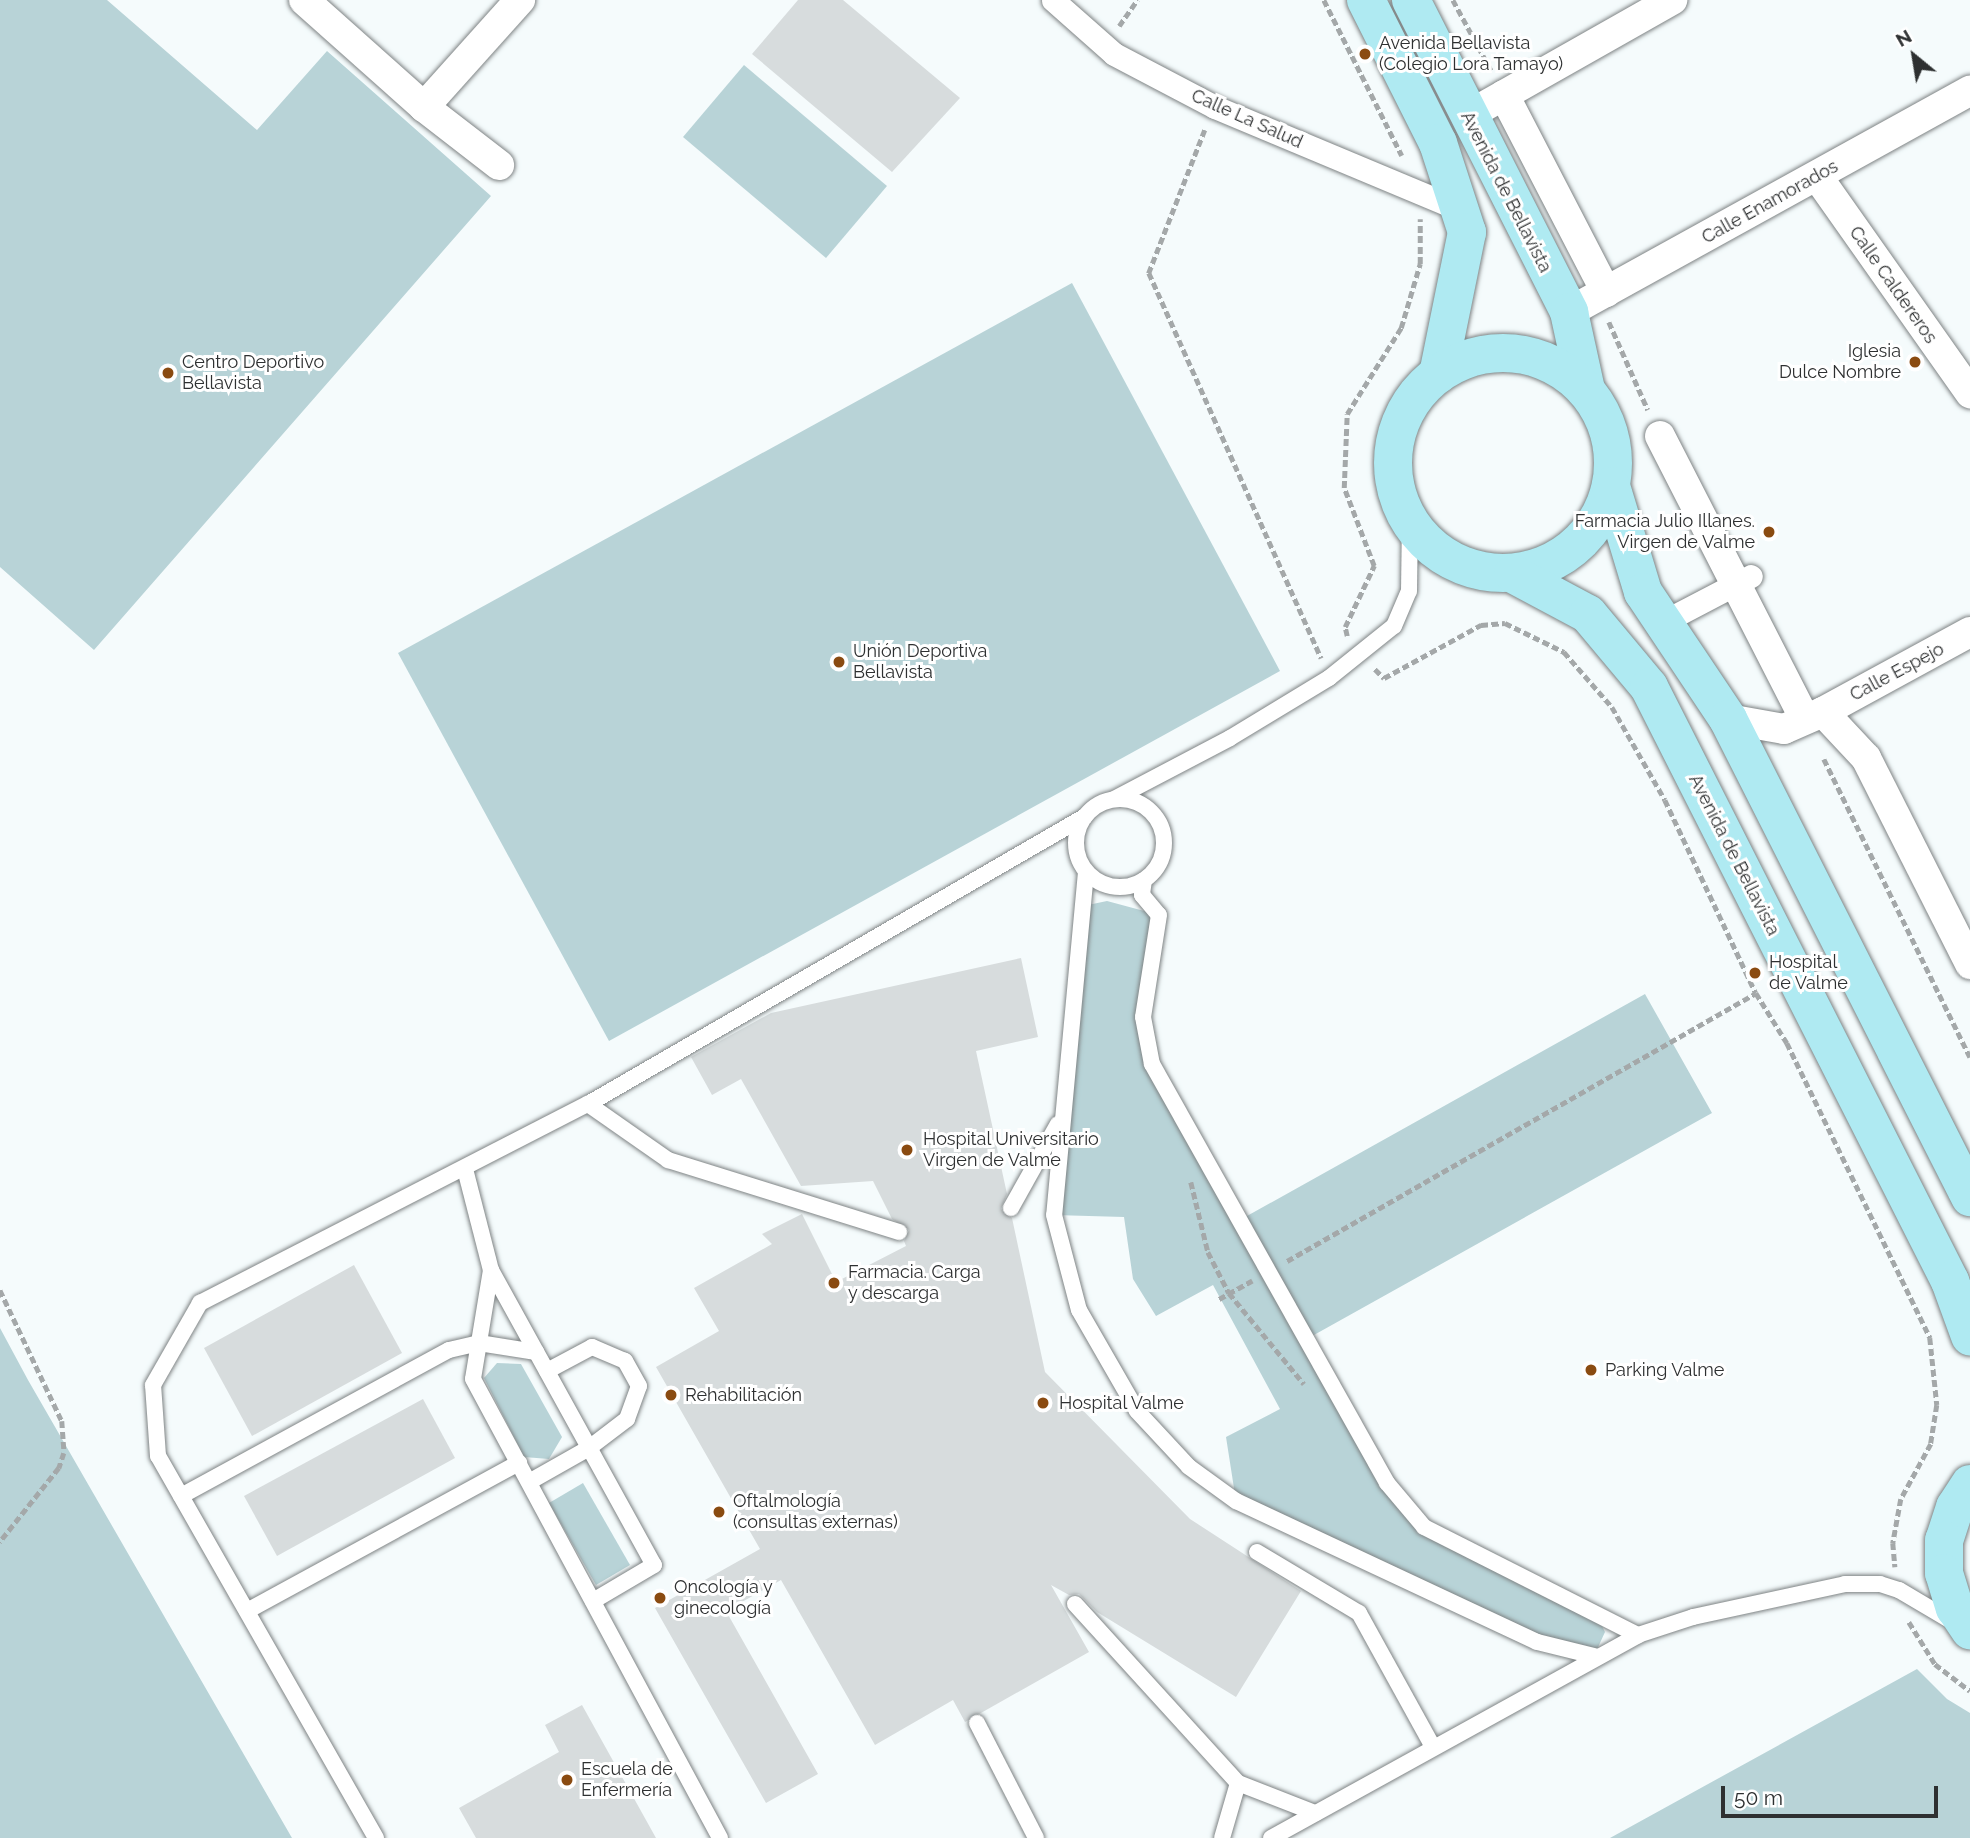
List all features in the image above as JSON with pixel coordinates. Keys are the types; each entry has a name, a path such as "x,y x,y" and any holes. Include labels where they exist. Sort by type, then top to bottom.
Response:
{"main road":[{"path":"1366,0 1438,143 1467,232 1438,374"},
{"name":"Avenida de Bellavista","path":"1411,0 1467,116 1569,312 1586,390"},
{"path":"1611,486 1598,518 1579,542 1553,560 1513,574 1472,569 1449,559 1410,522 1394,481 1394,447 1409,405 1438,374 1471,358 1507,353 1543,360 1586,390 1611,440 1611,486 1643,592 1728,719 1970,1197"},
{"name":"Avenida de Bellavista","path":"1513,574 1588,614 1649,687 1950,1281 1970,1336"},
{"path":"1969,1482 1955,1507 1944,1540 1944,1573 1955,1608 1970,1631"}],"street":[{"path":"304,0 424,107 499,165"},
{"path":"424,107 520,0"},
{"name":"Calle La Salud","path":"1053,0 1114,54 1214,107 1459,209"},
{"path":"1467,116 1672,0"},
{"name":"Calle Enamorados","path":"1569,312 1970,91"},
{"path":"1504,95 1606,292"},
{"name":"Calle Caldereros","path":"1817,176 1970,393"},
{"path":"1660,436 1743,580 1814,715 1866,758 1970,964"},
{"path":"1663,622 1743,580"},
{"name":"Calle Espejo","path":"1814,715 1970,632"},
{"path":"1728,719 1784,729 1814,715"}],"lane":[{"path":"376,1838 158,1456 153,1385 200,1303 588,1104 1114,799 1230,738 1329,678 1394,626 1409,591 1410,522"},
{"path":"1114,799 1143,805 1161,827 1162,857 1144,880 1142,895 1159,915 1143,1017 1152,1063 1387,1483 1424,1527 1638,1635"},
{"path":"1084,817 1076,844 1086,872 1054,1215 1079,1310 1137,1411 1189,1467 1236,1502 1536,1642 1594,1656"},
{"path":"1086,872 1096,880 1120,887 1144,880"},
{"path":"588,1104 668,1160 899,1232"},
{"path":"1011,1208 1061,1118"},
{"path":"465,1169 491,1270 654,1565 593,1601"},
{"path":"491,1270 473,1379 720,1838"},
{"path":"181,1496 449,1350 479,1343 536,1352"},
{"path":"529,1482 589,1448 627,1419 639,1387 625,1361 592,1347 547,1371"},
{"path":"247,1611 519,1463"},
{"path":"1257,1552 1359,1614 1433,1746"},
{"path":"1271,1838 1594,1656 1638,1635 1693,1617 1845,1584 1880,1584 1899,1590 1970,1631"},
{"path":"1074,1604 1238,1783 1315,1813"},
{"path":"977,1723 1037,1838"},
{"path":"1222,1838 1238,1783"}],"path":[{"path":"1324,0 1422,195 1420,264 1401,328 1347,414 1344,488 1374,566 1345,627 1353,645"},
{"path":"1453,0 1504,95"},
{"path":"1214,107 1149,274 1329,678"},
{"path":"1606,292 1610,327 1660,436"},
{"path":"1375,668 1384,678 1481,625 1505,623 1564,652 1612,708 1665,800 1756,993 1787,1043 1930,1338 1937,1405 1930,1444 1902,1499 1893,1543 1895,1574"},
{"path":"1814,715 1970,1057"},
{"path":"1219,1299 1756,993"},
{"path":"0,1290 62,1421 64,1453 59,1468 0,1542"},
{"path":"1907,1616 1936,1664 1970,1691"}],"shaded area":[{"name":"Centro Deportivo Bellavista","path":"0,0 107,0 257,130 327,51 491,196 94,650 0,567"},
{"path":"744,65 887,186 826,258 683,137"},
{"name":"Unión Deportiva Bellavista","path":"1072,283 1280,671 609,1041 398,653"},
{"path":"1107,901 1159,915 1143,1017 1152,1063 1238,1221 1645,994 1712,1113 1305,1340 1424,1527 1595,1612 1605,1632 1594,1656 1537,1642 1236,1501 1226,1437 1280,1409 1213,1285 1156,1316 1133,1279 1124,1217 1054,1215 1083,906"},
{"path":"0,1328 28,1380 292,1838 0,1838"},
{"path":"497,1363 521,1364 562,1437 549,1459 524,1457 484,1378"},
{"path":"583,1483 630,1565 596,1585 549,1503"},
{"path":"1917,1669 1947,1699 1970,1713 1970,1838 1610,1838"}],"building":[{"path":"798,0 843,0 960,98 892,172 752,54"},
{"path":"1021,958 1038,1037 976,1051 1007,1194 1001,1209 1012,1218 1045,1372 1190,1519 1301,1591 1236,1697 1097,1612 1079,1594 1069,1595 1051,1585 1089,1652 965,1722 953,1700 875,1745 781,1580 726,1611 818,1774 766,1803 655,1608 760,1549 656,1367 719,1331 694,1288 772,1244 762,1234 802,1214 836,1282 906,1246 904,1241 909,1230 892,1219 873,1181 801,1186 741,1079 712,1095 691,1057 771,1013"},
{"path":"354,1265 402,1353 252,1436 204,1348"},
{"path":"423,1399 455,1458 277,1556 244,1496"},
{"name":"Escuela de Enfermería","path":"582,1705 656,1838 476,1838 459,1808 559,1752 545,1725"}],"place":[{"name":"Avenida Bellavista (Colegio Lora Tamayo)","path":"1365,54"},
{"name":"Iglesia Dulce Nombre","path":"1915,362"},
{"name":"Centro Deportivo Bellavista","path":"168,373"},
{"name":"Farmacia Julio Illanes. Virgen de Valme","path":"1769,532"},
{"name":"Unión Deportiva Bellavista","path":"839,662"},
{"name":"Hospital de Valme","path":"1755,973"},
{"name":"Hospital Universitario Virgen de Valme","path":"907,1150"},
{"name":"Farmacia. Carga y descarga","path":"834,1283"},
{"name":"Parking Valme","path":"1591,1370"},
{"name":"Rehabilitación","path":"671,1395"},
{"name":"Hospital Valme","path":"1043,1403"},
{"name":"Oftalmología (consultas externas)","path":"719,1512"},
{"name":"Oncología y ginecología","path":"660,1598"},
{"name":"Escuela de Enfermería","path":"567,1780"}]}
